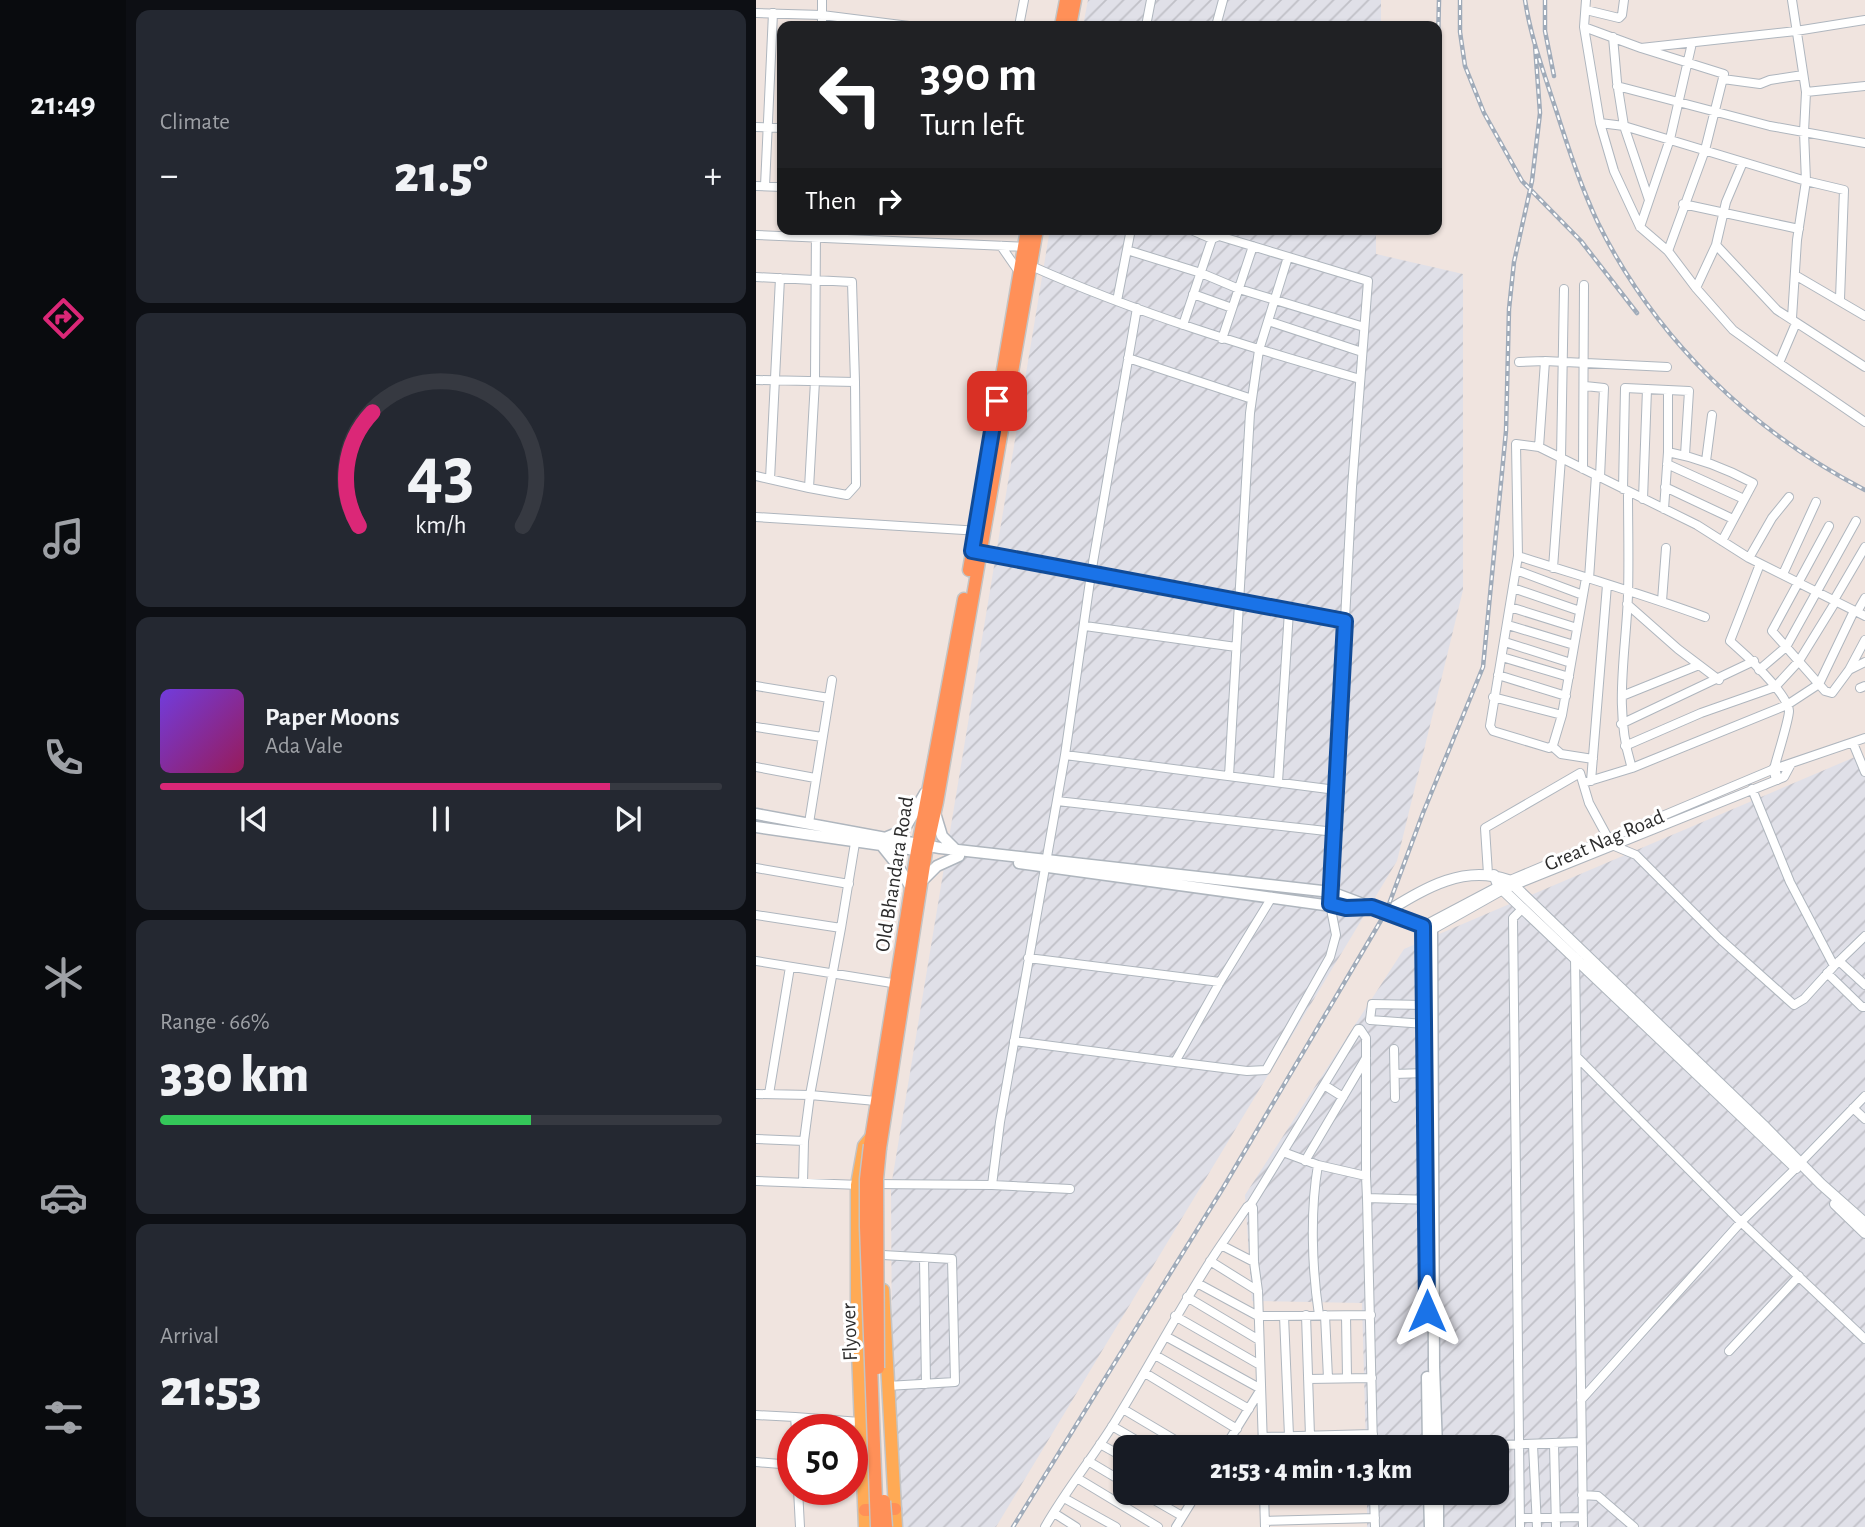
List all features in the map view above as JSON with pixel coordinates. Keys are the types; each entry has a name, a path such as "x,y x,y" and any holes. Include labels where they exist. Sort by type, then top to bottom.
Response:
{"highway":[{"path":"1062,21 1066,0"},
{"path":"1071,21 1075,0"},
{"name":"Old Bhandara Road","path":"876,1141 876,1101 901,984 911,888 922,848 929,784 945,724 977,552 1028,248 1027,235"},
{"path":"1028,248 1034,235"},
{"path":"876,1141 901,984 923,880 922,848 935,813 945,724"},
{"name":"Flyover","path":"876,1141 866,1179 866,1227 877,1527"},
{"name":"Flyover","path":"876,1141 878,1369 886,1527"},
{"path":"865,1510 895,1509"}],"main road":[{"path":"756,827 855,843 883,842 905,830 929,784"},
{"path":"935,813 942,836 957,853"},
{"path":"756,814 809,823 883,842 957,853 1218,878 1331,892 1427,928"},
{"path":"883,842 911,888"},
{"path":"923,880 937,866 957,853"},
{"path":"1045,862 1346,908 1372,907"},
{"path":"1427,928 1424,1024 1430,1200 1428,1435"},
{"path":"1427,928 1430,1200 1438,1435"},
{"path":"876,1141 886,1146 883,1255 887,1386 896,1527"},
{"name":"Old Bhandara Road","path":"860,1414 857,1185 863,1146 876,1141"},
{"name":"Old Bhandara Road","path":"865,1505 865,1527"},
{"path":"1429,1505 1430,1527"},
{"path":"1438,1505 1438,1527"}],"street":[{"path":"822,0 822,21"},
{"path":"1020,21 1024,0"},
{"path":"1147,21 1151,0"},
{"path":"1217,21 1223,0"},
{"path":"1586,0 1584,27 1600,123 1614,171 1640,227 1668,251 1733,330 1865,422"},
{"path":"1586,10 1619,18 1624,0"},
{"path":"1779,363 1794,320 1795,275 1806,181 1806,92 1792,0"},
{"path":"756,13 822,15 855,21"},
{"path":"760,186 768,127 773,13"},
{"path":"1641,48 1796,31 1865,20"},
{"path":"1584,27 1724,74 1705,150 1668,251"},
{"path":"1613,37 1624,126 1649,200"},
{"path":"1640,227 1670,139 1692,43"},
{"path":"1723,79 1760,85 1770,80 1803,75"},
{"path":"1617,86 1770,126 1865,143"},
{"path":"1806,92 1865,86"},
{"path":"1600,123 1624,126 1844,190 1840,299"},
{"path":"756,127 777,128"},
{"path":"1696,288 1716,245 1726,202 1742,162"},
{"path":"1683,204 1799,229"},
{"path":"756,235 777,234"},
{"path":"809,488 815,382 816,235"},
{"path":"844,235 1028,248"},
{"path":"1117,301 1129,235"},
{"path":"1014,1041 1247,1071 1266,1070 1330,957 1336,935 1330,904 1345,621 1368,281 1217,235 1183,325"},
{"path":"1716,245 1777,310 1865,367"},
{"path":"1001,246 1023,266 1081,288 1222,339 1360,379"},
{"path":"1222,339 1253,246"},
{"path":"1127,250 1201,273 1239,289 1364,327"},
{"path":"1229,776 1252,399 1259,350 1288,257"},
{"path":"1795,275 1865,316"},
{"path":"756,277 852,282 856,485 847,495 756,476"},
{"path":"771,479 780,278"},
{"path":"1583,469 1584,285"},
{"path":"1553,568 1561,458 1564,289"},
{"path":"1193,295 1232,308"},
{"path":"992,1185 1000,1122 1065,755 1091,574 1137,308"},
{"path":"1268,321 1362,352"},
{"path":"1128,358 1252,399"},
{"path":"1539,447 1545,361"},
{"path":"1519,362 1667,367"},
{"path":"756,380 855,382"},
{"path":"1552,746 1566,696 1587,579 1598,476 1604,387 1585,386"},
{"path":"1632,768 1621,724 1628,592 1625,388 1689,391 1685,456"},
{"path":"1643,499 1647,389"},
{"path":"1664,509 1668,390"},
{"path":"1706,461 1712,415"},
{"path":"1552,746 1549,748 1493,731 1490,726 1518,556 1517,444 1539,447 1598,476 1697,525 1760,564 1859,613"},
{"path":"1668,452 1706,461 1753,484 1722,541"},
{"path":"1667,464 1744,499"},
{"path":"1665,487 1733,519"},
{"path":"1749,558 1788,496"},
{"path":"1783,575 1815,502"},
{"path":"756,517 980,531"},
{"path":"1759,670 1786,647 1856,521"},
{"path":"1829,526 1772,631 1825,691 1832,693 1849,670 1865,640"},
{"path":"1625,746 1701,713 1774,687 1799,661 1865,547"},
{"path":"1662,601 1666,548"},
{"path":"977,552 1345,621"},
{"path":"1518,556 1705,617"},
{"path":"1610,841 1752,789 1776,774 1789,712 1784,696 1754,661 1730,641 1760,564"},
{"path":"1516,570 1583,595"},
{"path":"1606,585 1593,759 1587,782 1589,803 1610,841 1636,855 1719,938 1794,1005 1804,999 1865,936"},
{"path":"1513,588 1580,611"},
{"path":"1587,782 1632,768 1787,705 1819,684 1865,598"},
{"path":"1627,604 1719,680"},
{"path":"1510,607 1577,628"},
{"path":"1278,782 1289,611"},
{"path":"1508,625 1574,645"},
{"path":"1085,626 1236,647"},
{"path":"1505,642 1571,663"},
{"path":"1502,657 1569,677"},
{"path":"1621,724 1719,680 1754,661"},
{"path":"1849,670 1865,662"},
{"path":"1622,696 1699,665"},
{"path":"1498,675 1566,696"},
{"path":"809,823 832,680"},
{"path":"756,686 829,698"},
{"path":"1493,697 1562,715"},
{"path":"756,727 822,737"},
{"path":"1865,738 1853,743 1865,772"},
{"name":"Great Nag Road","path":"1427,928 1501,882 1776,774 1791,764 1853,743"},
{"path":"1552,746 1561,754 1593,759"},
{"path":"1065,755 1336,790"},
{"path":"756,766 815,778"},
{"path":"1501,882 1485,828 1580,773 1587,782"},
{"path":"1752,789 1790,882 1835,965 1862,1007 1865,1007"},
{"path":"1056,801 1335,832"},
{"path":"803,1183 804,1141 810,1095 834,973 855,843"},
{"path":"756,868 849,884"},
{"path":"1386,912 1427,887 1470,874 1501,882 1798,1165 1865,1233"},
{"path":"1175,1062 1272,897"},
{"path":"1526,906 1513,918 1520,1522 1537,1522 1556,1517 1583,1517"},
{"path":"756,915 841,928"},
{"path":"1577,953 1583,1527"},
{"path":"1028,958 1220,982"},
{"path":"756,961 901,984"},
{"path":"1835,965 1865,982"},
{"path":"769,1094 789,967"},
{"path":"1424,1005 1372,1004 1370,1020 1424,1024"},
{"path":"1045,1527 1123,1409 1167,1337 1187,1297 1251,1204 1358,1029 1364,1034 1366,1058 1366,1176 1373,1434 1342,1435"},
{"path":"1394,1049 1395,1098"},
{"path":"1305,1161 1366,1058"},
{"path":"1577,1058 1741,1222 1865,1339"},
{"path":"1395,1074 1425,1073"},
{"path":"1324,1084 1343,1097"},
{"path":"756,1094 810,1095 876,1101"},
{"path":"1581,1400 1741,1222 1865,1096"},
{"path":"1853,1108 1865,1119"},
{"path":"756,1139 804,1141"},
{"path":"1283,1152 1318,1165 1366,1176"},
{"path":"1318,1165 1314,1187 1315,1278 1322,1315 1328,1378"},
{"path":"1798,1165 1865,1223"},
{"path":"756,1181 1070,1189"},
{"path":"1367,1198 1430,1200"},
{"path":"1251,1204 1258,1291 1263,1435"},
{"path":"1221,1245 1254,1262"},
{"path":"883,1255 952,1259 955,1382 887,1386"},
{"path":"924,1258 926,1384"},
{"path":"1210,1261 1258,1291"},
{"path":"1729,1351 1799,1276"},
{"path":"1197,1283 1258,1315 1371,1315"},
{"path":"1187,1297 1259,1340"},
{"path":"1284,1315 1289,1435"},
{"path":"1306,1315 1310,1435"},
{"path":"1346,1315 1347,1377"},
{"path":"1175,1317 1260,1365"},
{"path":"1167,1337 1261,1389"},
{"path":"1155,1355 1249,1409"},
{"path":"1144,1373 1237,1429"},
{"path":"1308,1379 1372,1378"},
{"path":"1233,1435 1261,1389"},
{"path":"1123,1409 1167,1435"},
{"path":"756,1415 777,1416"},
{"path":"1112,1426 1127,1435"},
{"path":"1509,1446 1581,1442"},
{"path":"1100,1444 1113,1451"},
{"path":"1554,1444 1556,1527"},
{"path":"1533,1445 1537,1522"},
{"path":"1088,1461 1113,1476"},
{"path":"756,1462 777,1464"},
{"path":"1077,1478 1158,1527"},
{"path":"1582,1495 1598,1496 1634,1527"},
{"path":"1064,1497 1116,1527"},
{"path":"799,1505 800,1527"},
{"path":"1163,1505 1182,1516"},
{"path":"1175,1527 1189,1505"},
{"path":"1264,1505 1265,1524 1375,1523 1374,1505"},
{"path":"1054,1513 1076,1527"}],"shaded area":[{"path":"1088,0 1381,0 1381,21 1084,21"},
{"path":"1049,235 1376,235 1376,254 1463,274 1463,590 1397,861 996,1527 893,1527 891,1187"},
{"path":"1862,754 1865,760 1865,1527 1367,1527 1367,1505 1509,1505 1509,1435 1366,1435 1362,1303 1252,1301 1245,1195 1404,949"}],"railway":[{"path":"1439,0 1439,21"},
{"path":"1460,0 1460,32 1465,66 1484,113 1522,181 1581,241 1637,313"},
{"path":"1525,0 1539,57 1586,196 1621,265 1648,305 1710,378 1745,410 1783,440 1865,490"},
{"path":"1545,0 1545,31 1554,76"},
{"path":"1013,1527 1223,1188 1386,912 1483,667 1506,431 1509,309 1514,262 1532,181 1540,113 1535,45"}],"route":[{"path":"997,401 972,551 1345,621 1330,904 1346,908 1372,907 1423,926 1427,1311"}]}
